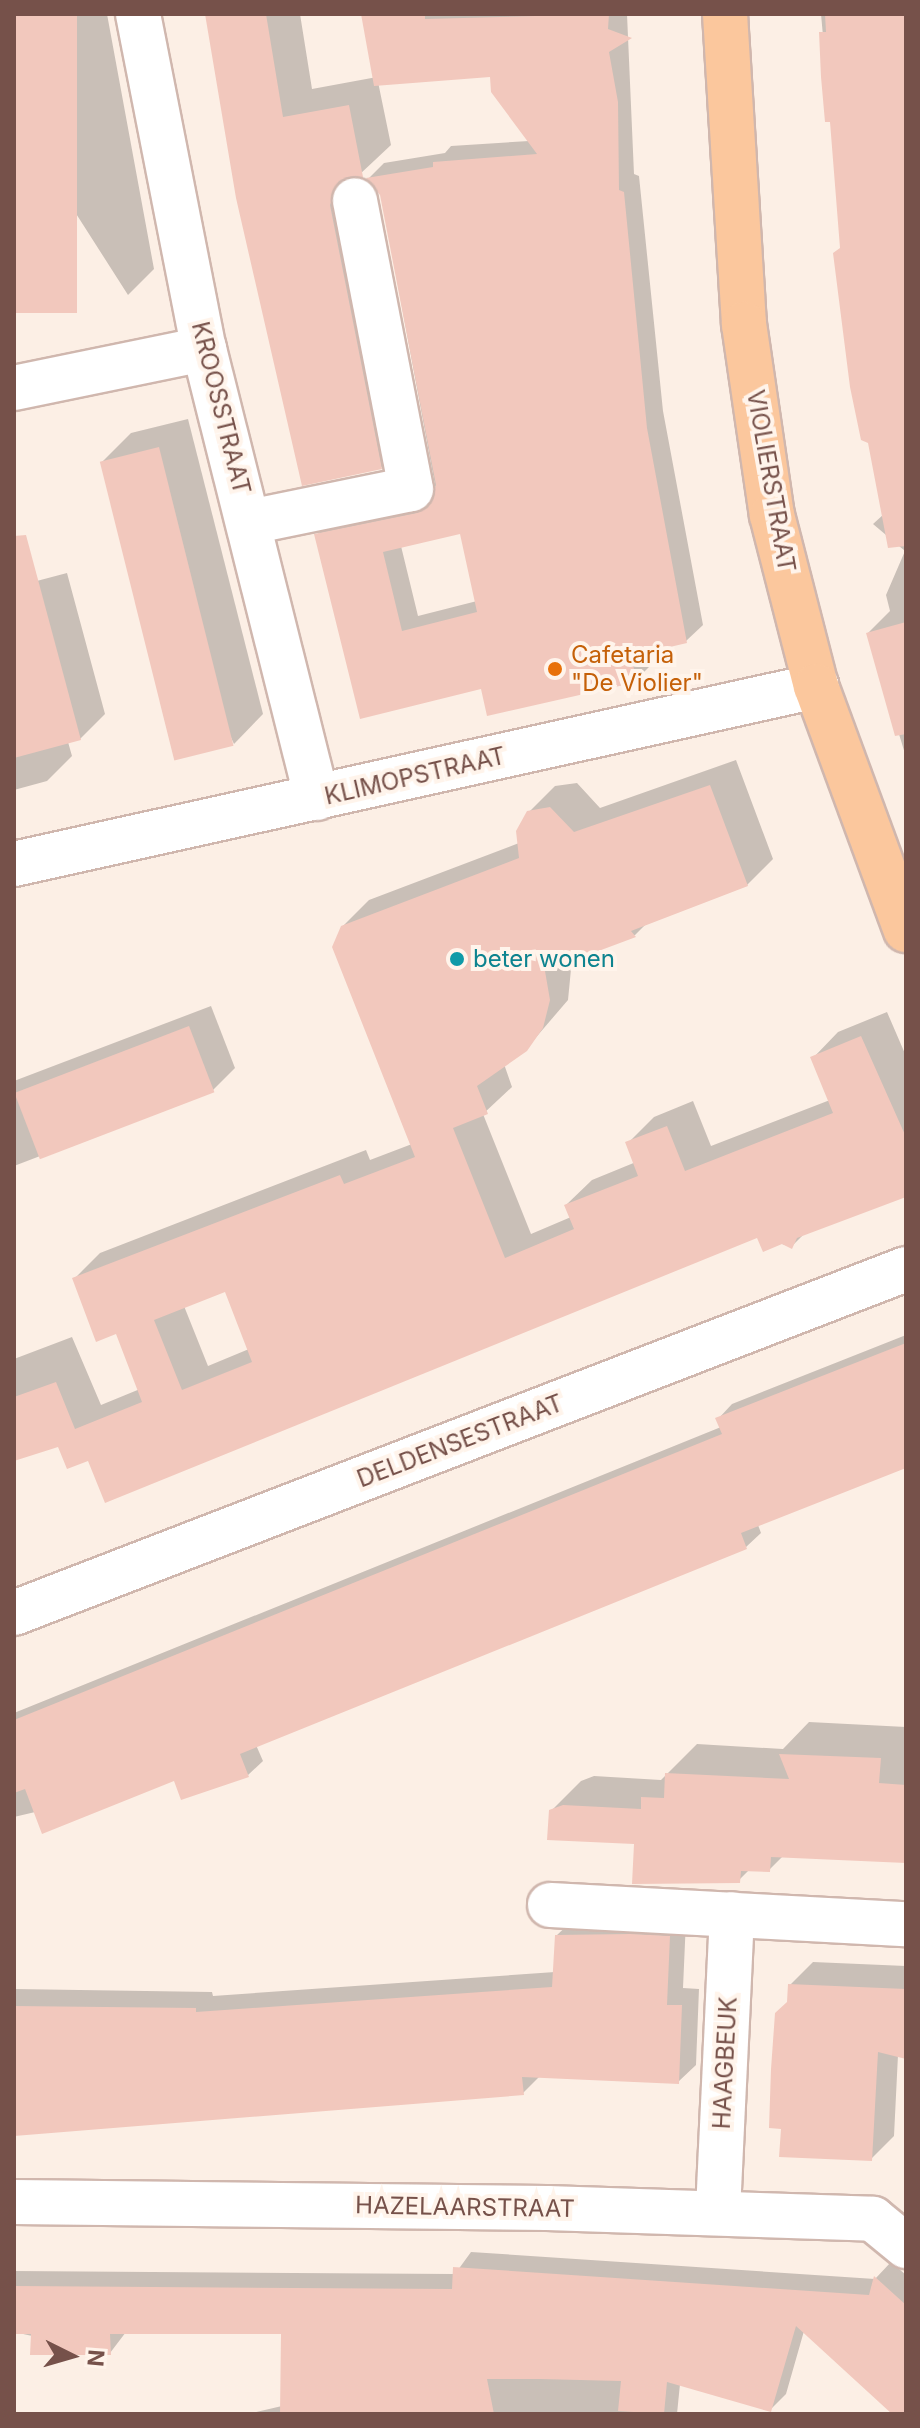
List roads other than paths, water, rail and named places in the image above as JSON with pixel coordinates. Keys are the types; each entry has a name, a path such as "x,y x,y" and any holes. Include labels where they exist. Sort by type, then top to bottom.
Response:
{"main road":[{"name":"VIOLIERSTRAAT","path":"725,14 744,324 772,515 816,686 906,930"}],"street":[{"name":"KROOSSTRAAT","path":"138,14 204,349 317,798"},
{"path":"250,522 411,489 355,200"},
{"path":"14,388 204,349"},
{"name":"KLIMOPSTRAAT","path":"14,864 816,686"},
{"name":"DELDENSESTRAAT","path":"14,1613 906,1269"},
{"path":"550,1905 906,1924"},
{"name":"HAAGBEUK","path":"718,2211 732,1914"},
{"name":"HAZELAARSTRAAT","path":"14,2202 718,2211 873,2219 906,2246"}],"place":[{"name":"Cafetaria \"De Violier\"","path":"555,669"},
{"name":"beter wonen","path":"457,959"}]}
